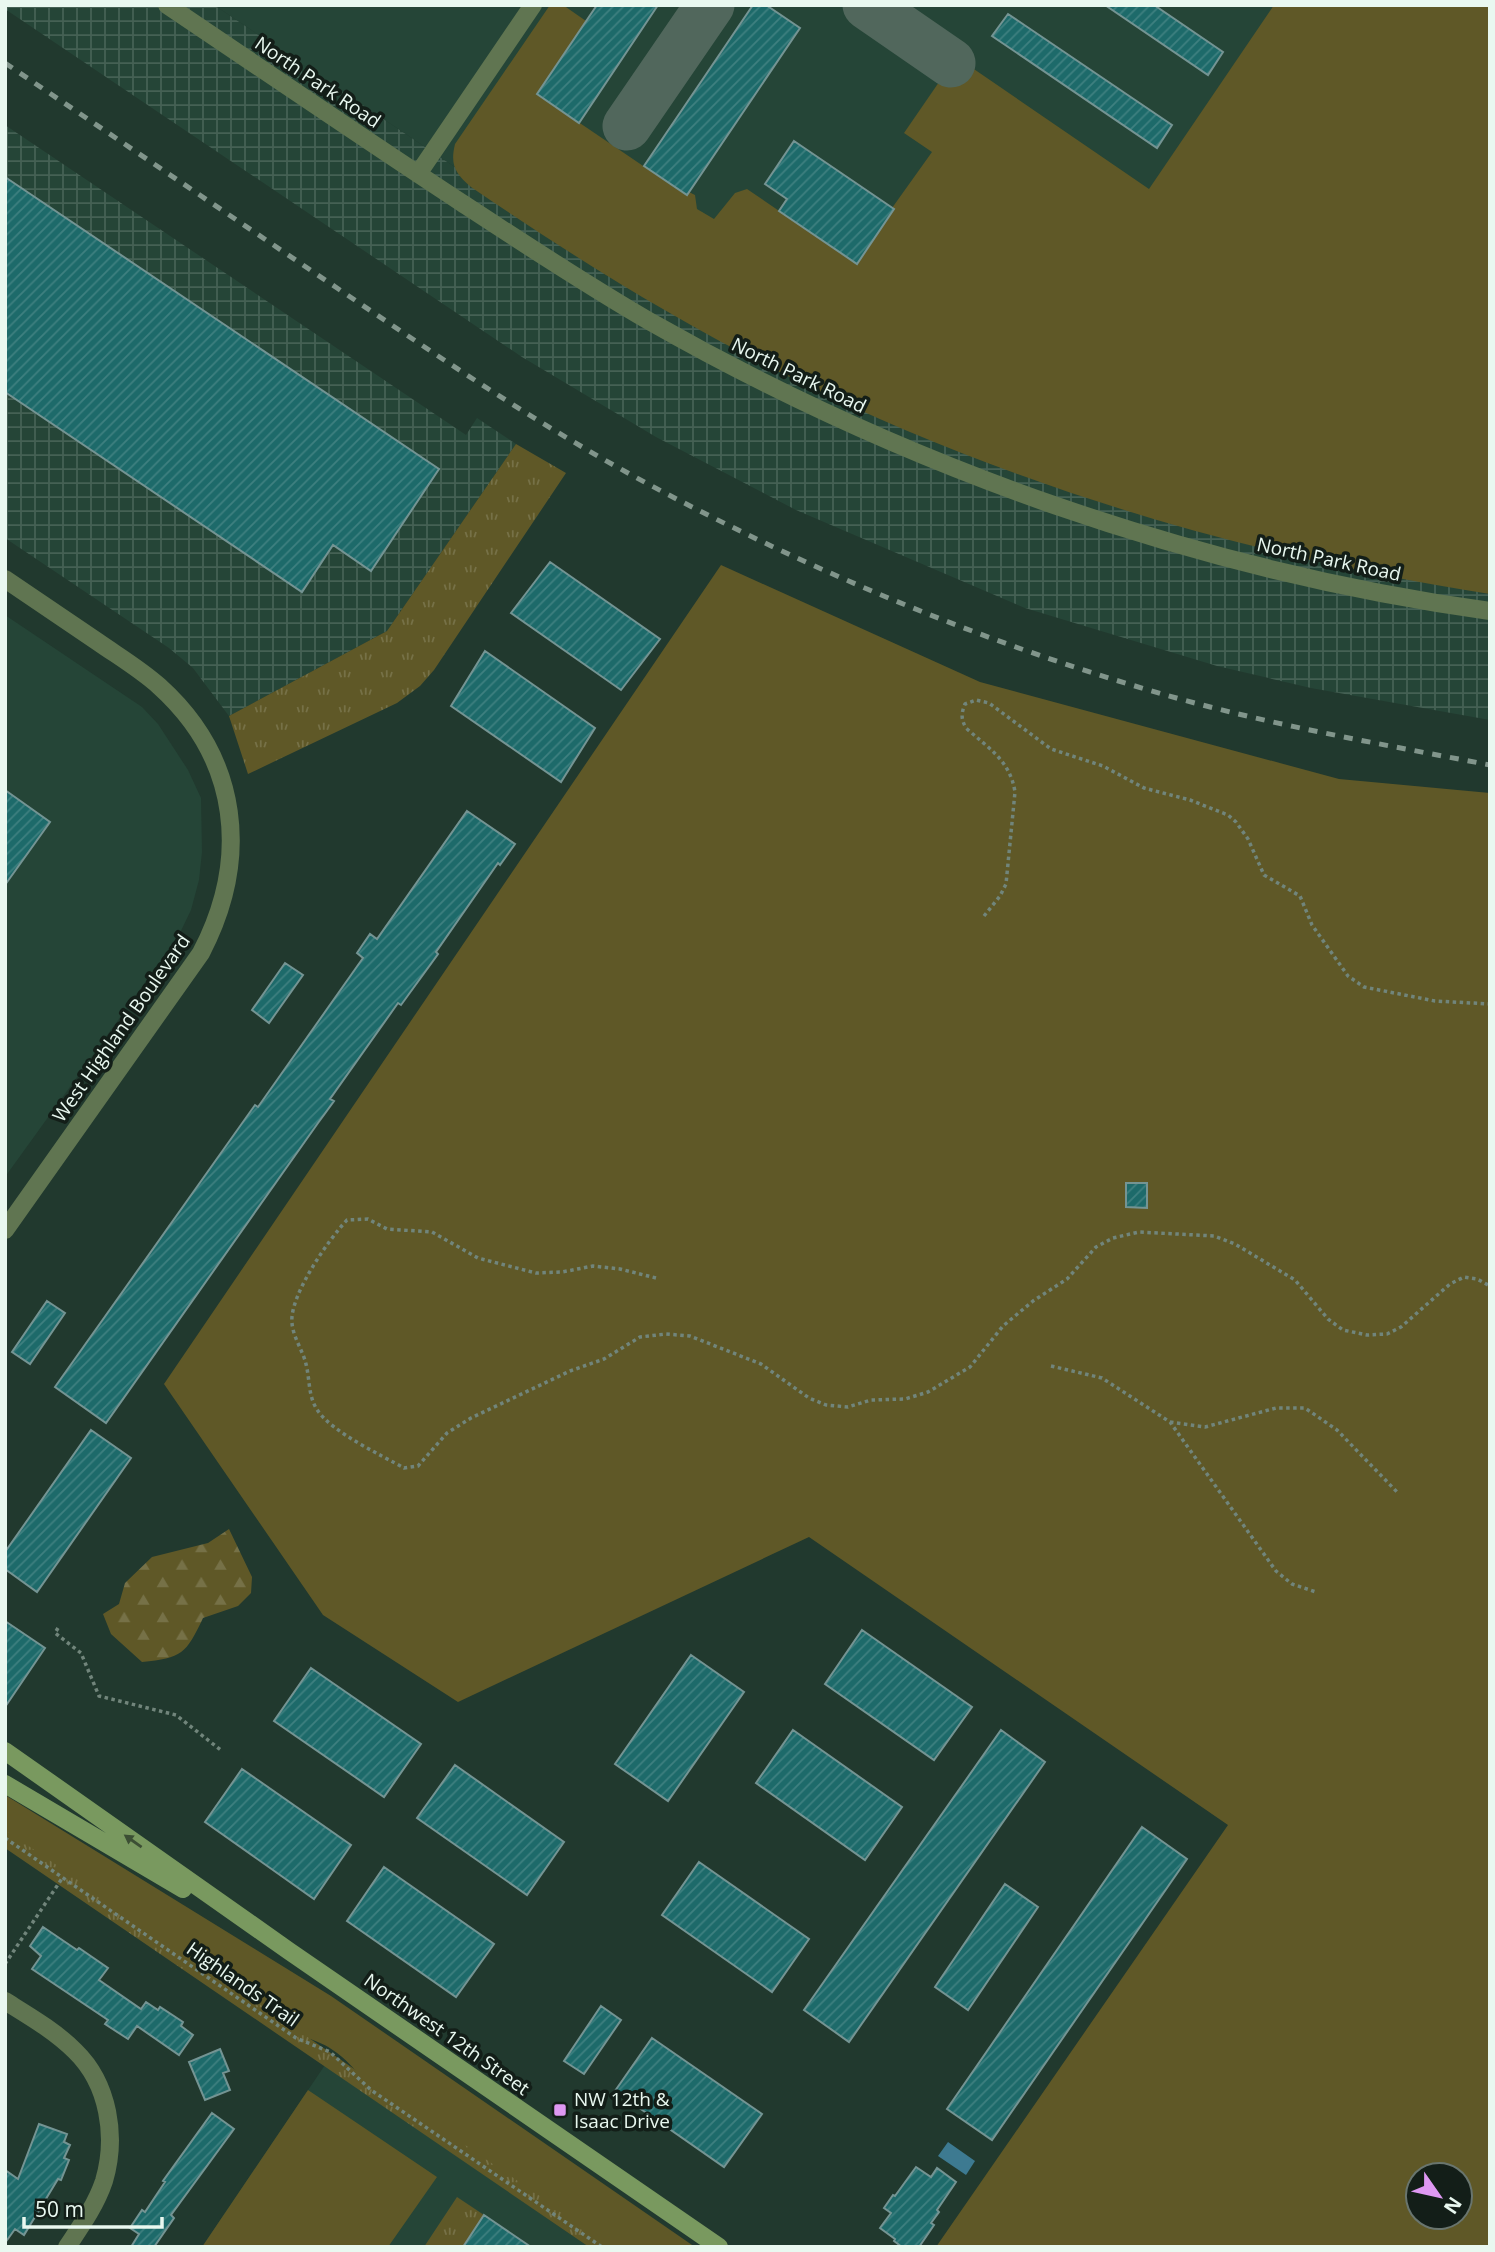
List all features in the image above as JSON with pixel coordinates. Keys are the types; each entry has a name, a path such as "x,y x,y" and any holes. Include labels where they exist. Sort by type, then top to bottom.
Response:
{"main road":[{"name":"Northwest 12th Street","path":"5,1751 289,1951 719,2247"},
{"name":"Northwest 12th Street","path":"5,1784 289,1951"}],"street":[{"name":"North Park Road","path":"167,5 552,262 733,367 834,416 1026,495 1132,530 1207,552 1377,592 1490,611"},
{"path":"418,174 533,5"},
{"name":"West Highland Boulevard","path":"5,579 136,668 176,703 198,733 225,793 232,846 224,897 214,928 201,953 5,1230"},
{"path":"5,2001 75,2051 94,2077 108,2115 110,2139 103,2182 87,2218 67,2247"}],"path":[{"path":"984,916 1000,897 1006,884 1014,792 1012,778 1003,761 966,728 963,722 961,716 965,704 976,700 989,703 1051,749 1095,762 1144,788 1190,800 1228,816 1248,839 1264,875 1300,896 1312,925 1356,984 1435,1001 1490,1004"},
{"path":"656,1278 620,1269 593,1266 562,1272 536,1273 478,1258 432,1232 387,1229 368,1219 347,1220 333,1235 295,1301 292,1323 307,1366 310,1391 318,1412 340,1431 404,1468 418,1466 447,1433 471,1418 570,1371 604,1359 640,1337 666,1334 690,1336 761,1364 808,1398 826,1405 848,1407 872,1400 916,1396 928,1392 970,1367 1003,1326 1033,1301 1067,1279 1096,1247 1113,1238 1139,1232 1214,1236 1235,1244 1295,1280 1328,1319 1343,1330 1367,1335 1387,1334 1401,1327 1450,1284 1464,1277 1477,1279 1490,1286"},
{"path":"1051,1366 1102,1378 1170,1422 1276,1571 1292,1584 1316,1592"},
{"path":"1170,1422 1206,1427 1276,1408 1305,1408 1337,1430 1398,1493"},
{"path":"58,1628 55,1633 81,1653 99,1696 176,1715 222,1751"},
{"name":"Highlands Trail","path":"5,1838 296,2038 330,2052 371,2090 601,2247"},
{"path":"5,1964 63,1877"}],"shaded area":[{"path":"5,5 214,5 477,182 1490,565 1490,720 1311,688 1217,666 1025,608 796,510 656,437 522,357 5,9"},
{"path":"214,5 1490,5 1490,565 477,182"},
{"path":"5,125 466,435 477,418 516,444 387,631 229,716 193,668 169,648 5,538"},
{"path":"5,615 142,707 158,724 188,770 201,798 202,852 199,880 191,910 178,937 5,1177"},
{"path":"325,2065 589,2247 202,2247"}],"green space":[{"path":"550,5 563,5 586,21 537,94 686,195 689,192 695,195 697,209 714,219 735,193 747,189 857,264 932,152 904,133 948,69 968,65 1149,189 1274,5 1490,5 1490,594 1311,560 1222,538 1048,485 879,418 796,380 712,337 589,265 471,187 458,173 453,158 455,144"},
{"path":"516,444 566,473 434,670 420,686 397,703 248,774 229,716 387,631"},
{"path":"721,565 980,682 1339,779 1490,793 1490,2247 936,2247 1228,1825 809,1537 458,1702 323,1615 164,1384"},
{"path":"229,1529 252,1577 251,1593 238,1606 203,1618 187,1647 181,1652 174,1656 142,1662 111,1634 103,1614 119,1604 125,1583 152,1557 208,1543"},
{"path":"5,1795 331,1996 695,2247 615,2247 599,2241 357,2072 334,2051 307,2038 5,1833"},
{"path":"5,1830 614,2247 589,2247 5,1848"},
{"path":"308,2090 437,2177 388,2247 202,2247"},
{"path":"457,2197 484,2215 463,2247 424,2247"}],"water":[{"path":"948,2142 975,2161 966,2175 938,2156"}],"building":[{"path":"597,5 658,5 579,123 537,94"},
{"path":"753,5 766,5 800,28 687,195 644,166"},
{"path":"1105,5 1154,5 1223,52 1208,75"},
{"path":"1008,14 1172,125 1157,148 992,36"},
{"path":"794,141 894,209 857,264 779,211 787,199 765,184"},
{"path":"5,177 439,469 371,571 333,545 302,592 5,392"},
{"path":"550,562 660,639 621,690 511,613"},
{"path":"485,651 595,728 561,782 451,706"},
{"path":"5,790 50,822 5,885"},
{"path":"467,811 515,844 500,865 498,863 436,952 438,954 401,1005 398,1003 330,1099 334,1101 106,1423 55,1387 363,958 357,953 370,934 377,939"},
{"path":"285,963 303,975 269,1023 252,1010"},
{"path":"1126,1183 1147,1183 1147,1208 1126,1207"},
{"path":"47,1301 65,1313 30,1364 12,1352"},
{"path":"91,1430 131,1458 37,1592 5,1569 5,1552"},
{"path":"5,1621 45,1648 5,1707"},
{"path":"862,1630 972,1707 934,1760 825,1684"},
{"path":"691,1655 744,1692 668,1801 615,1764"},
{"path":"311,1668 421,1744 384,1797 274,1721"},
{"path":"793,1730 902,1807 865,1860 756,1783"},
{"path":"1001,1730 1045,1762 849,2042 804,2010"},
{"path":"455,1765 564,1842 527,1895 417,1818"},
{"path":"242,1769 351,1845 314,1899 205,1822"},
{"path":"1142,1827 1187,1859 992,2140 947,2109"},
{"path":"699,1862 809,1939 772,1992 662,1915"},
{"path":"384,1867 494,1944 456,1997 347,1921"},
{"path":"1005,1884 1038,1907 968,2010 935,1987"},
{"path":"43,1927 108,1968 99,1980 141,2009 146,2002 158,2010 160,2007 183,2022 181,2026 193,2035 179,2055 137,2026 128,2039 105,2024 108,2020 32,1969 41,1956 30,1946"},
{"path":"601,2006 621,2020 584,2074 564,2061"},
{"path":"652,2038 762,2114 724,2167 615,2091"},
{"path":"220,2049 229,2071 223,2073 230,2090 205,2100 189,2062"},
{"path":"212,2113 234,2129 171,2215 174,2218 154,2247 131,2247 139,2234 130,2228 142,2210 145,2212 165,2182 163,2181"},
{"path":"39,2124 67,2134 64,2142 70,2145 64,2158 69,2160 61,2180 58,2179 24,2235 15,2229 5,2243 5,2170 18,2179"},
{"path":"916,2167 931,2177 937,2168 956,2182 937,2210 939,2212 931,2223 934,2225 919,2247 902,2247 880,2228 891,2213 884,2208"},
{"path":"484,2215 531,2247 463,2247"}],"taxiway":[{"path":"627,126 710,5"},
{"path":"867,5 951,63"}],"railway":[{"path":"5,63 418,343 541,422 669,495 792,556 919,610 1114,680 1257,718 1490,765"}],"place":[{"name":"NW 12th & Isaac Drive","path":"560,2110"}]}
